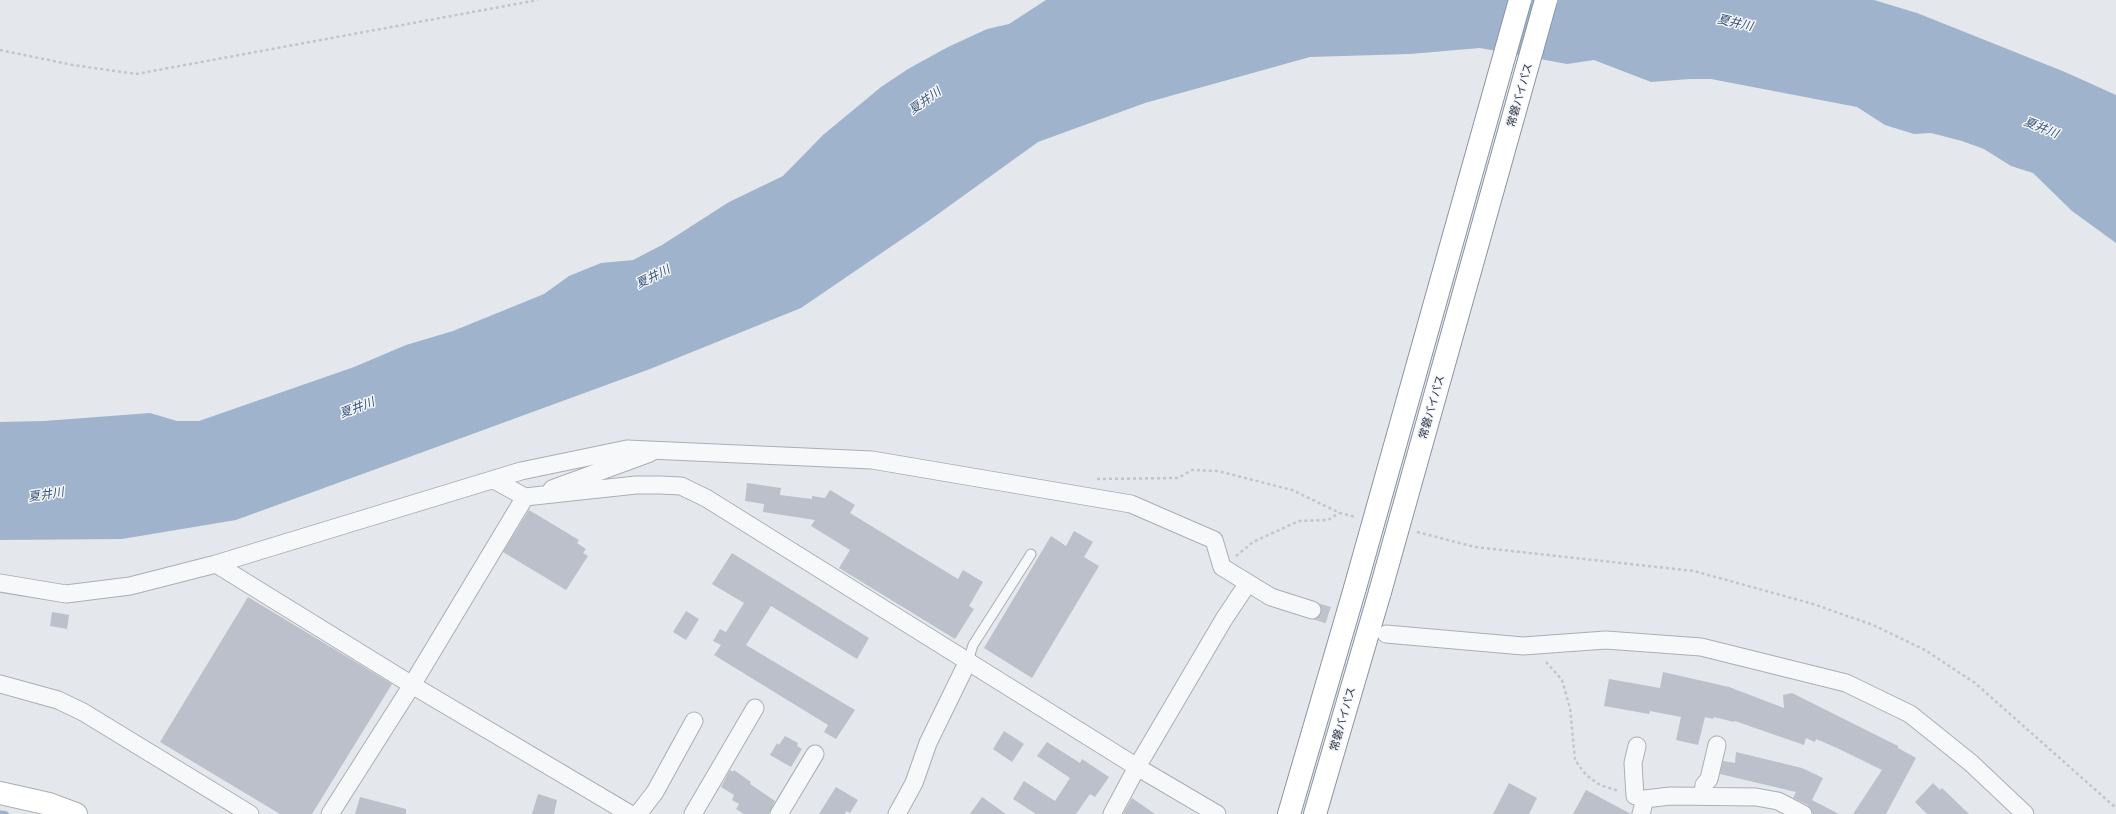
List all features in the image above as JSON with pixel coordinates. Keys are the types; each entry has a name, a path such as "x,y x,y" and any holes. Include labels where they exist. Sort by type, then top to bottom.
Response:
{"main road":[{"path":"1289,814 1355,588 1520,0"},
{"name":"常磐バイパス","path":"1315,814 1380,592 1546,0"},
{"path":"0,793 48,809 76,814"}],"street":[{"path":"0,583 66,594 130,586 216,564 521,471 627,449 872,460 1131,504 1214,540 1222,567 1271,598 1312,610"},
{"path":"330,814 531,497 658,450"},
{"path":"494,480 531,497 636,486 681,486 706,498 1137,767 1217,814"},
{"path":"216,564 412,685 630,814"},
{"path":"1112,814 1137,767 1224,619 1248,583"},
{"path":"1386,634 1522,646 1606,640 1701,647 1846,683 1910,714 1971,763 2025,814"},
{"path":"897,814 914,783 928,743 968,661"},
{"path":"0,684 58,700 83,712 250,814"},
{"path":"692,814 755,708"},
{"path":"638,814 655,792 694,721"},
{"path":"1635,796 1633,762 1637,746"},
{"path":"1703,796 1704,785 1709,779 1717,746"},
{"path":"779,814 815,754"},
{"path":"1641,814 1645,800 1670,796 1756,797 1778,801 1803,814"}],"lane":[{"path":"968,661 973,645 1031,554"}],"path":[{"path":"0,50 73,66 136,74 538,0"},
{"path":"1095,479 1178,478 1192,470 1218,471 1292,490 1340,513 1328,520 1299,521 1252,542 1222,567"},
{"path":"1475,547 1694,571 1814,604 1873,625 1925,650 1975,683 2116,808"},
{"path":"1522,646 1547,662 1562,680 1570,708 1575,760 1586,775 1600,785 1635,796"}],"water":[{"name":"夏井川","path":"1046,0 1874,0 1917,13 2065,72 2116,95 2116,243 2072,211 2033,173 2011,166 1984,149 1962,141 1931,133 1914,134 1885,125 1857,107 1711,79 1651,82 1594,60 1567,64 1480,48 1410,54 1310,57 1145,103 1038,142 927,222 801,308 650,369 236,520 122,539 0,540 0,422 44,421 150,413 177,421 199,421 354,367 406,345 453,331 544,294 569,276 601,263 633,260 662,245 729,202 783,176 823,135 881,87 908,69 948,47 987,29 1009,24"}],"building":[{"path":"747,483 781,488 780,495 812,499 812,496 825,498 830,490 855,505 850,513 958,579 963,570 983,582 969,606 974,609 955,639 839,568 850,550 811,526 815,520 763,512 764,504 745,501"},
{"path":"529,510 579,540 577,543 586,549 583,553 588,556 566,590 503,552"},
{"path":"1074,531 1093,542 1084,557 1099,566 1032,678 984,648 1051,536 1066,546"},
{"path":"732,553 869,638 857,659 771,606 746,645 855,710 836,739 824,732 828,725 714,655 721,645 713,641 720,629 726,632 744,603 712,584"},
{"path":"248,597 392,684 312,814 280,814 160,742"},
{"path":"686,611 699,619 686,640 673,632"},
{"path":"52,612 69,615 67,629 50,626"},
{"path":"1663,672 1729,687 1784,708 1783,695 1792,693 1898,746 1898,748 1916,758 1886,814 1853,814 1882,770 1837,748 1816,739 1815,742 1806,738 1804,745 1735,721 1714,717 1713,719 1705,717 1698,745 1676,740 1681,717 1650,711 1649,714 1604,706 1609,679 1660,688"},
{"path":"1004,731 1024,744 1012,762 993,749"},
{"path":"785,736 798,743 797,746 802,749 791,767 770,755 777,743 779,745"},
{"path":"1047,742 1080,763 1082,759 1109,777 1095,797 1090,794 1076,814 1036,814 1013,799 1024,781 1055,801 1070,778 1037,756"},
{"path":"1736,752 1802,768 1823,778 1812,800 1839,814 1813,814 1808,805 1793,798 1796,792 1720,774 1723,761 1735,763"},
{"path":"730,770 733,772 734,770 751,782 750,784 775,801 769,814 744,814 736,809 739,804 732,800 734,795 721,787"},
{"path":"1509,783 1537,798 1529,814 1493,814"},
{"path":"1933,783 1940,790 1942,788 1969,814 1927,814 1915,802"},
{"path":"836,787 858,800 850,813 846,811 845,814 819,814"},
{"path":"1586,790 1631,814 1573,814"},
{"path":"538,794 557,800 554,814 532,814"},
{"path":"360,797 406,809 406,814 355,814"},
{"path":"982,797 1006,814 970,814"},
{"path":"1132,798 1155,814 1123,814"}],"waterway":[{"path":"0,813 6,814"}],"tunnel":[{"path":"1312,610 1381,632"}]}
